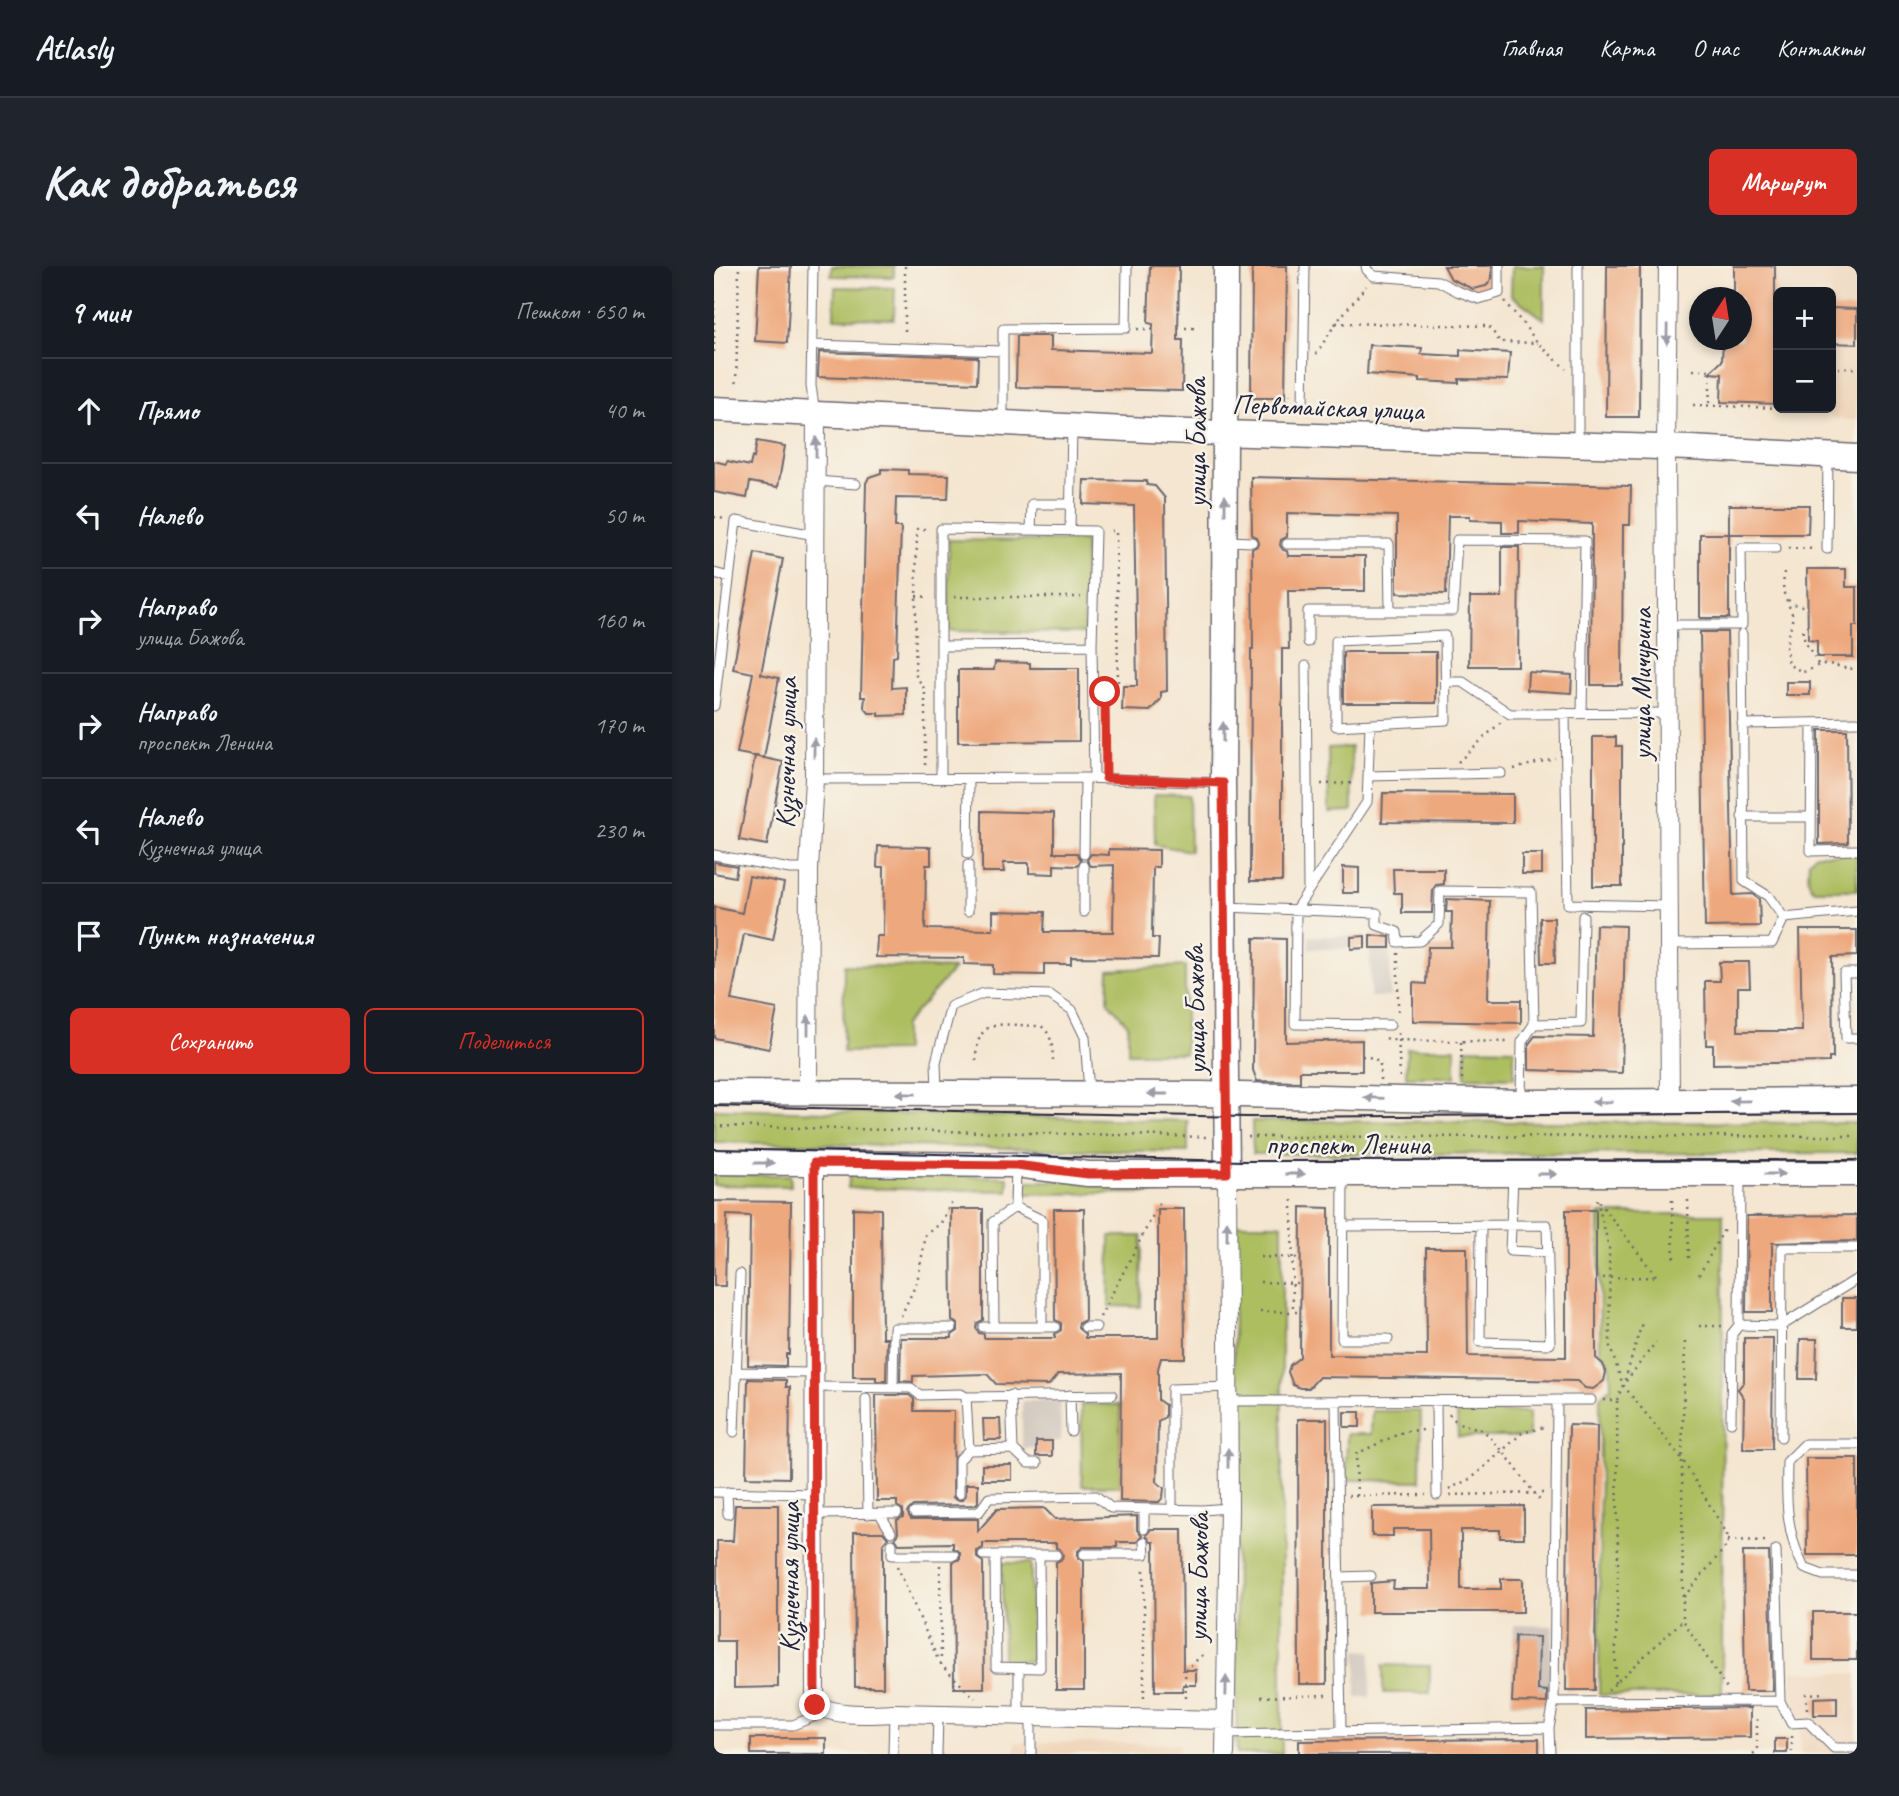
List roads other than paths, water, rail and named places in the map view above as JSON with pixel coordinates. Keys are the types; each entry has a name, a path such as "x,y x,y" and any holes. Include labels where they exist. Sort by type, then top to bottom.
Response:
{"main road":[{"name":"улица Бажова","path":"1226,266 1223,906 1227,1173"},
{"name":"Первомайская улица","path":"714,409 1225,433 1857,457"},
{"name":"проспект Ленина","path":"714,1092 1226,1095 1521,1102 1857,1100"},
{"name":"проспект Ленина","path":"714,1162 1016,1165 1088,1174 1857,1174"}],"street":[{"name":"улица Мичурина","path":"1668,266 1666,448 1670,1102"},
{"name":"Кузнечная улица","path":"808,1093 809,869 814,779 816,415"},
{"name":"Кузнечная улица","path":"814,1163 815,1705 828,1711"},
{"name":"улица Бажова","path":"1225,1754 1228,1508 1227,1173"},
{"path":"828,1711 847,1715 894,1713 1025,1716 1225,1727"}],"lane":[{"path":"813,266 811,386 816,415"},
{"path":"1003,423 1003,329 1126,328 1128,266"},
{"path":"1304,408 1305,266"},
{"path":"1366,266 1374,276 1437,281 1479,299 1499,293 1499,266"},
{"path":"1578,266 1578,445"},
{"path":"813,345 1003,351"},
{"path":"1070,530 1072,425"},
{"path":"1826,549 1828,456"},
{"path":"816,481 856,484"},
{"path":"1031,530 1032,504 1070,504"},
{"path":"714,706 736,521 815,535"},
{"path":"941,779 941,529 1095,531 1090,778 1084,854"},
{"path":"1308,642 1308,611 1453,611 1457,540 1585,541 1582,713"},
{"path":"1225,541 1252,542"},
{"path":"1287,544 1389,544 1390,611"},
{"path":"1667,625 1742,625 1741,548 1776,548"},
{"path":"714,573 729,577"},
{"path":"1742,634 1744,881 1768,896 1784,918"},
{"path":"1445,636 1446,720 1370,726 1336,726 1336,641 1445,636"},
{"path":"941,646 1092,645"},
{"path":"1306,666 1308,890"},
{"path":"1446,682 1463,677 1510,714 1668,713"},
{"path":"1565,713 1568,905 1669,906"},
{"path":"1742,724 1857,722"},
{"path":"1812,723 1811,851 1857,850"},
{"path":"1370,726 1367,802 1296,909 1296,1024 1394,1026"},
{"path":"1369,779 1501,773"},
{"path":"814,779 1090,778 1223,783"},
{"path":"968,854 969,779"},
{"path":"1742,817 1811,817"},
{"path":"714,855 790,869 809,869"},
{"path":"968,865 968,911"},
{"path":"1083,912 1084,866"},
{"path":"1223,906 1377,913 1377,925 1397,932 1398,942 1420,941 1438,924 1440,891 1531,892 1534,1024 1522,1042 1521,1102"},
{"path":"1784,918 1857,911"},
{"path":"1534,1024 1581,1023 1583,916"},
{"path":"1669,944 1772,943 1784,918"},
{"path":"1857,973 1844,973 1846,1038 1857,1038"},
{"path":"937,1094 936,1062 951,1006 984,993 1050,995 1073,1010 1085,1037 1089,1094"},
{"path":"1015,1207 1016,1165"},
{"path":"1343,1174 1342,1339 1388,1339"},
{"path":"1513,1174 1510,1251 1548,1253"},
{"path":"1731,1422 1732,1334 1740,1325 1740,1174"},
{"path":"1015,1207 1042,1220 1042,1327"},
{"path":"1015,1207 993,1222 989,1327 1055,1327"},
{"path":"1343,1226 1547,1224 1550,1344 1480,1342 1481,1225"},
{"path":"1781,1437 1782,1248 1857,1248"},
{"path":"734,1432 740,1274"},
{"path":"1740,1325 1781,1326 1857,1279"},
{"path":"1085,1327 1096,1327"},
{"path":"893,1388 894,1328 952,1328"},
{"path":"737,1373 911,1388 920,1395 1112,1395"},
{"path":"1172,1510 1172,1389 1336,1401 1591,1400"},
{"path":"1011,1395 1013,1448 1028,1463 1037,1463"},
{"path":"1070,1395 1071,1431"},
{"path":"959,1494 959,1460 968,1450 966,1397"},
{"path":"866,1399 868,1514"},
{"path":"1436,1400 1437,1495"},
{"path":"1550,1754 1549,1728 1554,1702 1557,1400"},
{"path":"1336,1401 1340,1730"},
{"path":"1857,1444 1805,1444 1787,1462 1786,1512 1796,1552 1804,1567 1823,1575 1857,1575"},
{"path":"968,1450 1013,1448"},
{"path":"714,1492 815,1494"},
{"path":"727,1492 728,1514"},
{"path":"914,1513 979,1513 989,1498 1030,1496 1096,1496 1111,1508 1144,1510 1228,1508"},
{"path":"1144,1510 1144,1529"},
{"path":"816,1514 897,1513"},
{"path":"880,1514 891,1532"},
{"path":"1084,1554 1144,1554 1144,1542"},
{"path":"892,1544 892,1555 954,1555"},
{"path":"1776,1550 1780,1701 1791,1723 1808,1722 1834,1748 1857,1748"},
{"path":"983,1555 1056,1555"},
{"path":"995,1555 996,1667 1019,1669 1040,1668 1040,1555"},
{"path":"1339,1577 1371,1576"},
{"path":"1019,1669 1031,1754"},
{"path":"1554,1702 1780,1701"},
{"path":"714,1726 793,1725 828,1711"},
{"path":"893,1754 894,1713"},
{"path":"937,1754 938,1714"},
{"path":"1225,1727 1340,1730 1549,1728"}],"tram line":[{"path":"714,1106 1246,1117 1857,1113"},
{"path":"714,1149 1243,1161 1857,1160"}]}
